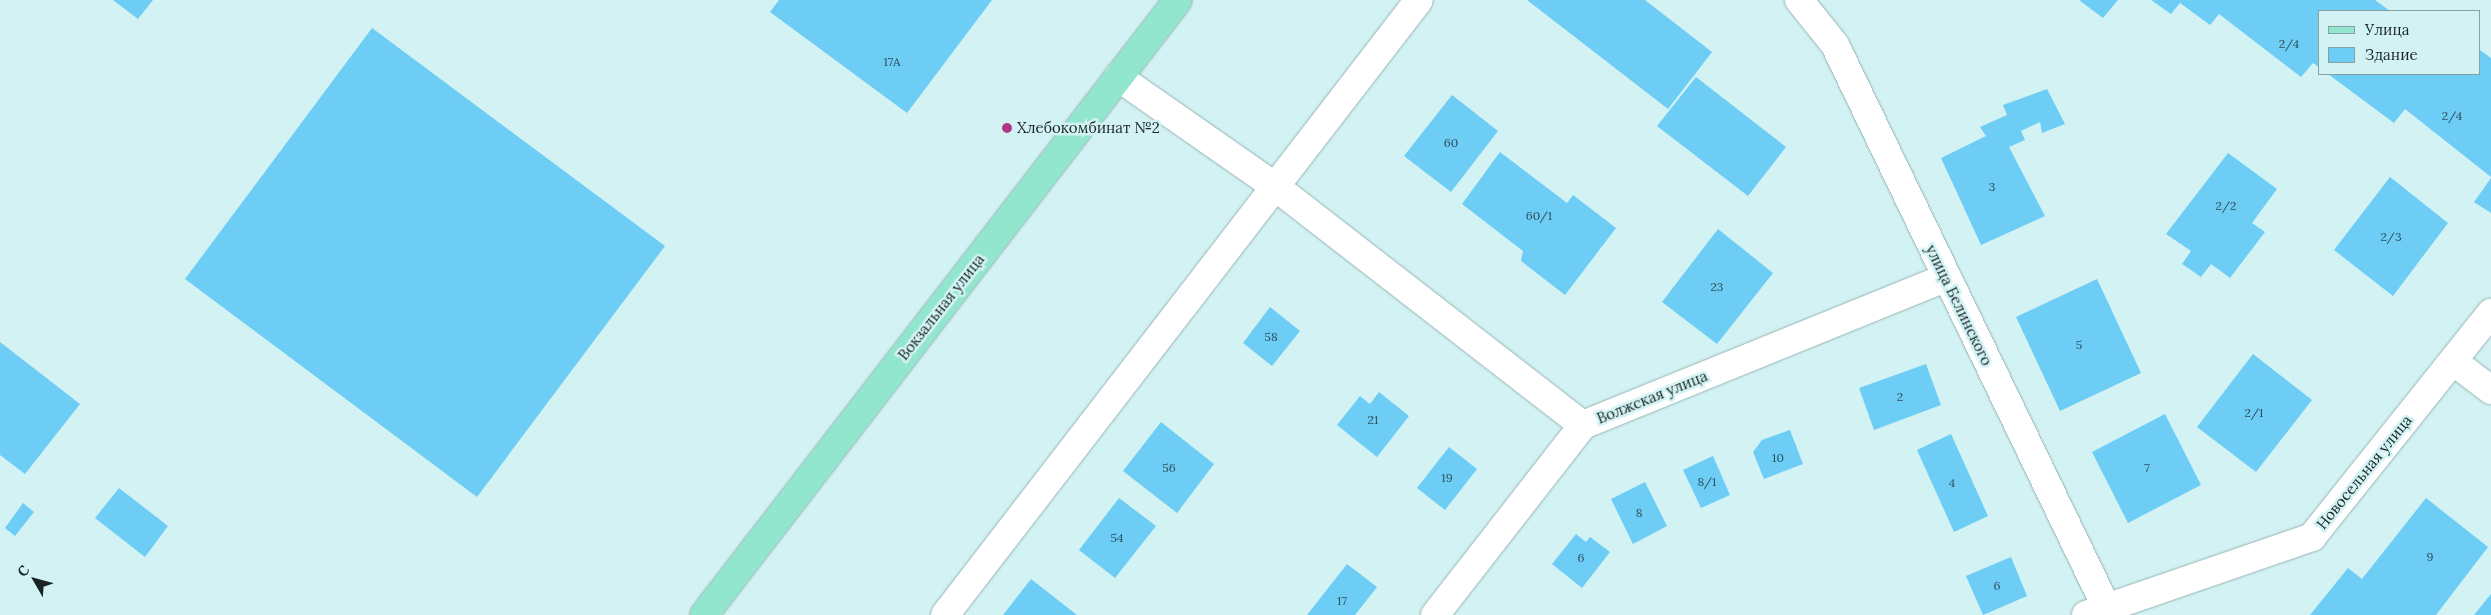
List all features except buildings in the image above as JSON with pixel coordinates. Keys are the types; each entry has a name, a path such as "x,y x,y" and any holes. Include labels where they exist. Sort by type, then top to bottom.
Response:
{"main road":[{"name":"Вокзальная улица","path":"704,615 1178,0"}],"street":[{"path":"945,615 1277,188 1419,0"},
{"name":"улица Белинского","path":"1799,0 1835,44 2101,612"},
{"path":"1118,77 1277,188 1583,425"},
{"name":"Волжская улица","path":"1435,615 1583,425 1945,278"},
{"name":"Новосельная улица","path":"2101,612 2312,537 2491,313"},
{"path":"2453,361 2491,390"}],"place":[{"name":"Хлебокомбинат №2","path":"1007,128"}]}
